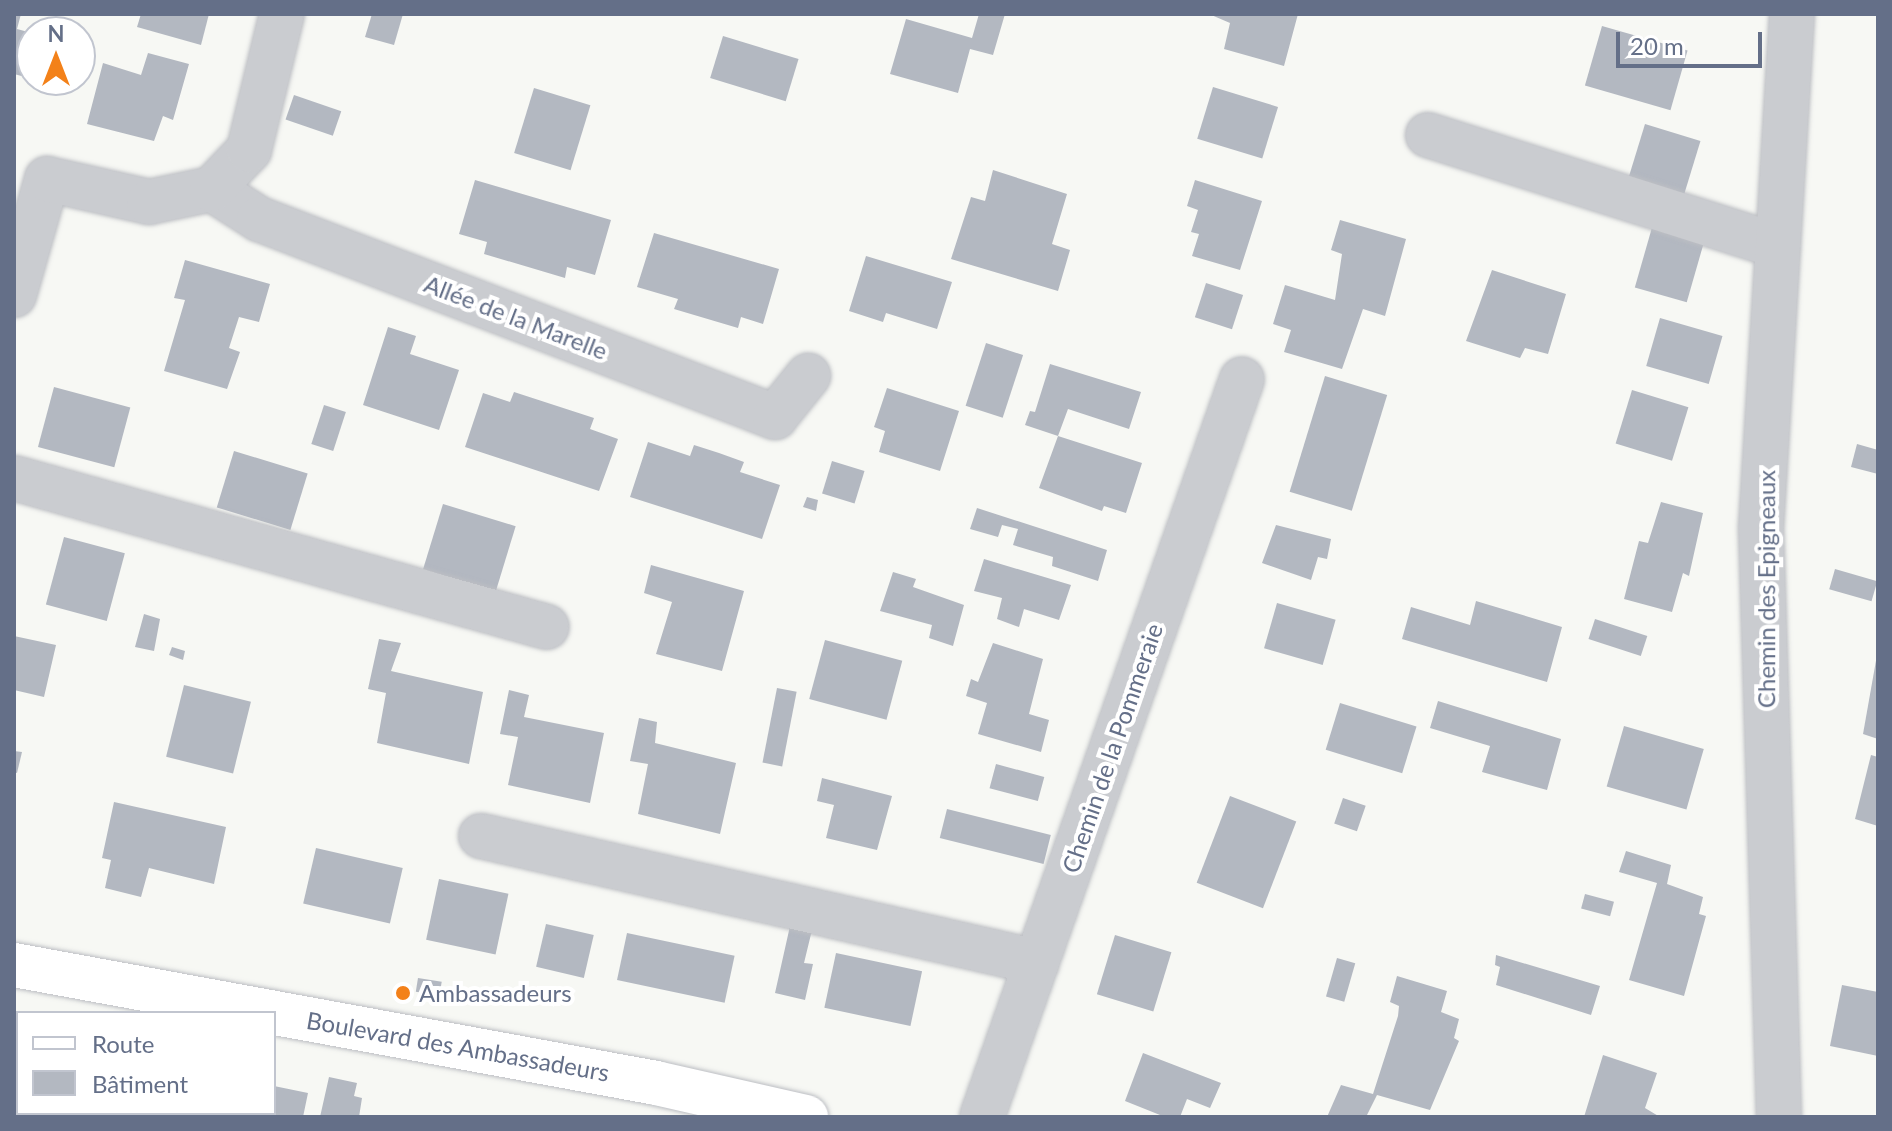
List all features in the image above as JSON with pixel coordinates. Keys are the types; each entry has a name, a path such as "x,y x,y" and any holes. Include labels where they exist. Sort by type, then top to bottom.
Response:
{"main road":[{"name":"Boulevard des Ambassadeurs","path":"14,965 264,1011"},
{"name":"Boulevard des Ambassadeurs","path":"276,1013 656,1083 806,1117"}],"street":[{"path":"14,295 31,174 149,202 212,189 249,150 282,14"},
{"name":"Chemin des Epigneaux","path":"1779,1117 1761,528 1792,14"},
{"path":"1428,135 1778,246"},
{"name":"Allée de la Marelle","path":"212,189 259,219 775,417 808,376"},
{"name":"Chemin de la Pommeraie","path":"982,1117 1242,379"},
{"path":"14,478 547,627"},
{"path":"481,836 1037,962"}],"building":[{"path":"14,14 21,14 16,16 14,74"},
{"path":"141,14 209,14 201,45 137,27"},
{"path":"372,14 403,14 394,45 365,37"},
{"path":"979,14 1005,14 993,55 970,49 958,93 890,74 906,19 972,38"},
{"path":"1209,14 1298,14 1284,66 1224,49 1230,23"},
{"path":"1602,26 1688,51 1670,110 1585,86"},
{"path":"723,36 799,59 786,101 710,78"},
{"path":"148,53 189,64 173,120 163,116 154,141 87,124 103,63 141,75"},
{"path":"1213,87 1278,107 1262,159 1197,139"},
{"path":"534,88 590,105 571,170 514,153"},
{"path":"294,95 341,111 333,136 286,120"},
{"path":"1645,124 1700,141 1681,205 1625,188"},
{"path":"993,170 1067,194 1052,244 1070,250 1058,291 951,259 971,197 985,201"},
{"path":"475,180 611,220 595,275 567,267 565,278 484,254 487,242 459,234"},
{"path":"1195,180 1262,201 1240,270 1192,256 1199,234 1191,232 1198,210 1187,206"},
{"path":"1340,220 1406,239 1385,316 1363,309 1342,369 1284,352 1291,330 1273,324 1285,285 1335,300 1342,254 1331,250"},
{"path":"1653,224 1705,239 1687,302 1635,287"},
{"path":"654,233 779,269 763,324 741,317 738,328 674,309 678,299 637,287"},
{"path":"866,256 952,282 937,329 886,313 883,322 849,311"},
{"path":"185,260 270,284 259,322 239,317 229,348 240,352 227,389 164,371 185,300 174,298"},
{"path":"1492,270 1566,294 1548,354 1525,348 1520,358 1466,341"},
{"path":"1206,283 1243,295 1232,329 1195,317"},
{"path":"1660,318 1722,336 1709,384 1646,366"},
{"path":"388,327 416,336 410,354 459,370 439,430 363,405"},
{"path":"986,343 1023,355 1003,418 966,406"},
{"path":"1050,364 1141,392 1129,429 1068,409 1058,436 1025,425 1030,411 1035,412"},
{"path":"1325,376 1387,395 1352,511 1290,492"},
{"path":"54,387 130,407 114,467 38,447"},
{"path":"887,388 959,411 940,471 879,452 885,431 874,427"},
{"path":"1632,390 1688,407 1672,461 1616,444"},
{"path":"514,392 594,418 590,429 618,439 599,491 465,447 483,393 510,402"},
{"path":"324,405 346,412 333,451 311,444"},
{"path":"1058,436 1142,463 1126,513 1104,506 1102,511 1039,488"},
{"path":"648,442 690,456 694,445 719,453 744,462 740,472 780,485 762,539 630,497"},
{"path":"1857,444 1878,450 1878,474 1851,467"},
{"path":"234,451 308,474 290,530 217,507"},
{"path":"832,461 865,471 855,503 822,494"},
{"path":"807,497 818,500 816,511 803,507"},
{"path":"1661,502 1703,513 1689,576 1683,573 1672,612 1624,599 1639,541 1648,543"},
{"path":"443,504 516,526 496,591 423,569"},
{"path":"977,508 1107,550 1098,581 1052,566 1053,557 1013,545 1018,529 1002,525 998,537 970,529"},
{"path":"1276,525 1331,539 1327,559 1318,557 1311,580 1262,563"},
{"path":"64,537 125,553 107,621 46,605"},
{"path":"984,559 1071,585 1059,620 1024,609 1019,627 997,619 1002,598 974,591"},
{"path":"651,565 744,591 722,671 656,654 672,602 644,593"},
{"path":"1835,569 1877,581 1872,601 1829,589"},
{"path":"893,572 916,579 913,587 964,605 953,646 929,638 932,625 880,611"},
{"path":"1476,601 1562,627 1547,682 1402,639 1411,607 1470,625"},
{"path":"1277,603 1336,620 1323,665 1264,648"},
{"path":"144,614 160,619 154,651 135,647"},
{"path":"1595,619 1647,636 1641,656 1589,639"},
{"path":"14,636 56,645 44,697 14,690"},
{"path":"379,639 401,643 391,671 483,692 469,764 377,743 386,693 368,689"},
{"path":"825,640 902,661 886,720 809,699"},
{"path":"993,643 1043,659 1029,714 1049,720 1041,752 978,734 987,703 966,696 971,679 978,682"},
{"path":"172,647 185,651 183,660 169,655"},
{"path":"1878,655 1878,739 1863,734"},
{"path":"184,685 251,702 233,773 166,757"},
{"path":"777,688 797,692 782,766 762,763"},
{"path":"509,690 529,695 524,717 604,733 590,803 508,785 518,737 500,734"},
{"path":"1438,701 1561,739 1547,790 1482,772 1490,746 1430,728"},
{"path":"1340,703 1417,726 1402,773 1326,750"},
{"path":"639,718 657,722 655,743 736,763 720,834 638,814 648,764 630,761"},
{"path":"1624,726 1704,749 1686,809 1607,787"},
{"path":"14,751 22,752 17,773 14,772"},
{"path":"1871,755 1878,757 1878,826 1855,819"},
{"path":"996,764 1044,777 1038,801 990,788"},
{"path":"822,778 892,796 877,850 826,838 834,805 817,801"},
{"path":"1230,796 1296,821 1263,908 1197,883"},
{"path":"1343,798 1366,806 1357,831 1334,824"},
{"path":"114,802 226,827 214,884 149,868 141,897 105,888 111,860 102,858"},
{"path":"947,809 1051,835 1044,864 940,838"},
{"path":"316,848 403,868 390,924 303,904"},
{"path":"1626,851 1671,865 1667,884 1703,897 1699,914 1706,916 1684,996 1629,980 1657,883 1619,872"},
{"path":"439,879 508,894 496,954 426,940"},
{"path":"1585,894 1614,902 1610,916 1581,908"},
{"path":"546,924 594,935 584,978 536,967"},
{"path":"790,926 812,930 804,963 813,964 805,1000 775,993"},
{"path":"627,933 735,956 725,1003 617,980"},
{"path":"1115,935 1171,952 1153,1012 1097,994"},
{"path":"836,953 922,971 910,1026 824,1008"},
{"path":"1496,955 1600,986 1591,1015 1496,985 1500,967 1495,965"},
{"path":"1337,958 1355,963 1344,1002 1326,996"},
{"path":"1397,976 1447,991 1441,1012 1459,1019 1454,1038 1459,1041 1430,1110 1377,1095 1366,1117 1327,1117 1341,1085 1373,1094 1398,1016 1399,1006 1390,1002"},
{"path":"418,978 442,982 440,996 416,992"},
{"path":"1842,985 1878,992 1878,1056 1830,1046"},
{"path":"1143,1053 1221,1083 1210,1108 1187,1099 1180,1117 1165,1117 1125,1101"},
{"path":"1603,1055 1657,1073 1645,1108 1660,1117 1584,1117"},
{"path":"329,1077 357,1083 354,1096 362,1098 359,1117 320,1117"},
{"path":"276,1086 308,1093 303,1117 251,1117 276,1115"}],"place":[{"name":"Ambassadeurs","path":"403,993"}]}
